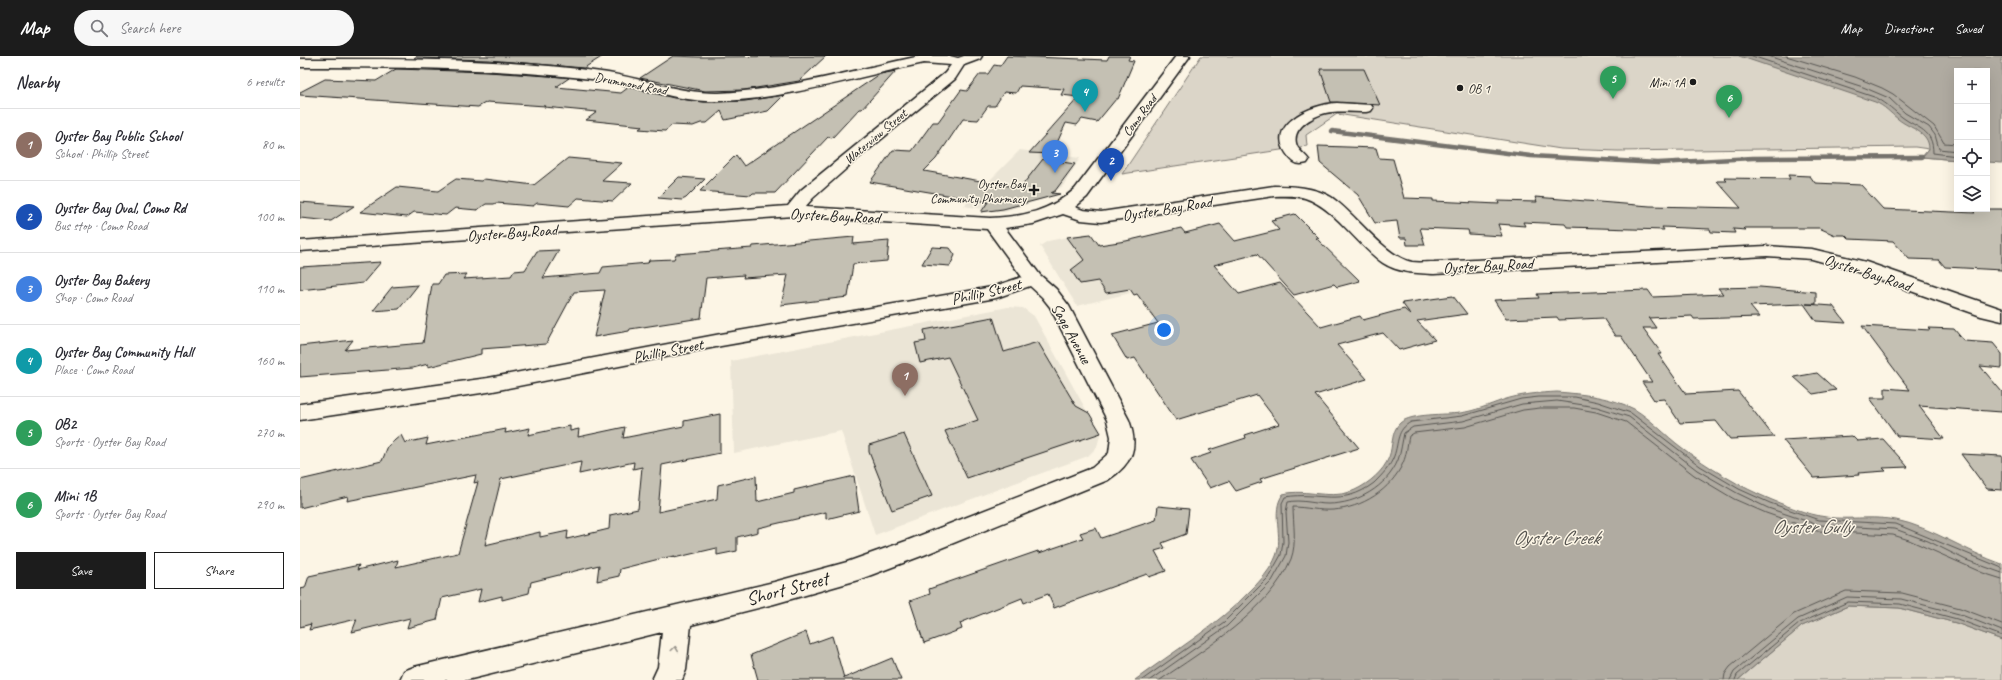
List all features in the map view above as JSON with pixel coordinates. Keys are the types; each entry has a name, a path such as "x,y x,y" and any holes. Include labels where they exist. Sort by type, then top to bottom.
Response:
{"street":[{"path":"954,60 976,56"},
{"name":"Como Road","path":"1061,208 1072,202 1093,179 1183,56"},
{"name":"Drummond Road","path":"300,63 375,63 505,67 602,76 676,92 716,98 766,93 924,59 954,60"},
{"name":"Waterview Street","path":"793,211 807,194 851,156 950,76 956,70 954,60"},
{"path":"1301,160 1291,150 1288,143 1289,133 1296,124 1316,112 1330,108 1366,108"},
{"name":"Oyster Bay Road","path":"300,246 793,211 993,224 1028,220 1061,208 1081,215 1101,217 1274,191 1293,191 1309,194 1324,201 1390,259 1409,267 1434,268 1767,251 1812,254 1858,266 1988,312 2002,315"},
{"name":"Sage Avenue","path":"993,224 1033,279 1049,293 1059,306 1085,353 1123,433"},
{"name":"Phillip Street","path":"300,412 488,385 721,340 996,292 1033,279"},
{"name":"Short Street","path":"414,680 678,616 849,572 916,548 1100,474 1112,467 1121,456 1124,444 1123,433"},
{"path":"666,680 672,670 678,616"}],"shaded area":[{"path":"1201,56 1764,56 1954,133 1954,160 1922,157 1929,149 1915,147 1618,151 1561,149 1337,114 1306,135 1307,146 1122,174"},
{"path":"1020,150 1080,158 1063,186 1043,199 1002,212 964,206"},
{"path":"1088,233 1130,293 1077,306 1040,246 1048,241"},
{"path":"1008,307 1023,308 1034,316 1100,435 1097,447 1088,456 875,535 841,431 734,453 731,361"},
{"path":"1848,606 1899,608 1956,623 2002,640 2002,680 1738,680 1802,626"}],"water":[{"path":"1739,56 2002,56 2002,163 1990,162 1990,68 1954,68 1954,160 1922,157 1929,149 1926,138 1875,102"},
{"name":"Oyster Creek","path":"1557,392 1587,395 1606,399 1634,409 1646,417 1681,447 1714,470 1760,495 1787,506 1803,512 1828,517 1881,518 1909,523 2002,564 2002,640 1956,623 1899,608 1848,606 1802,626 1738,680 1135,680 1210,627 1238,603 1265,574 1274,561 1278,548 1279,540 1277,516 1279,501 1283,494 1301,492 1328,495 1346,493 1355,490 1370,481 1387,462 1395,430 1400,423 1405,420 1420,416 1466,412 1516,396"}],"building":[{"path":"417,56 603,56 584,68 489,60 414,58"},
{"path":"673,56 826,56 799,81 744,90 705,91 640,78"},
{"path":"1007,56 1107,60 1109,56 1130,56 1128,60 1134,61 1118,99 1116,99 1097,122 1082,119 1077,125 1066,123 1052,154 1029,153 1079,97 1061,95 1064,89 1020,86 1016,93 1004,92 995,106 988,106 978,120 963,119 936,159 924,171 1020,188 1043,159 1075,164 1055,191 1051,193 1060,194 1003,209 981,212 988,202 870,182 893,150 912,151 933,122 938,122 961,90 967,91 980,74 988,74 994,65 1000,66"},
{"path":"396,69 488,72 563,77 569,78 556,87 621,93 629,87 674,98 704,102 745,101 784,95 768,111 725,120 721,111 707,123 701,123 693,126 672,125 665,131 639,129 643,126 586,120 597,112 544,107 545,106 487,102 478,107 300,95 300,92 325,79 376,81"},
{"path":"1320,69 1364,69 1380,105 1331,102"},
{"path":"896,71 862,109 859,109 832,138 828,137 775,193 753,193 751,195 700,191 736,155 744,166 880,74"},
{"path":"1318,146 1376,148 1379,158 1393,159 1404,198 1499,204 1498,201 1537,202 1535,197 1650,206 1741,208 1717,181 1727,181 1724,178 1790,179 1788,175 1810,176 1815,183 1861,185 1883,209 1975,213 1974,212 1990,212 1990,209 2002,209 2002,270 1945,267 1939,260 1909,259 1893,241 1849,239 1845,235 1835,235 1819,228 1733,229 1735,233 1711,232 1710,229 1662,227 1664,230 1567,227 1565,224 1523,222 1525,226 1498,224 1502,236 1469,234 1468,230 1420,228 1425,245 1407,245 1406,238 1400,238 1397,221 1375,223 1358,195 1320,163"},
{"path":"568,158 622,163 602,181 632,183 613,201 578,198 569,206 537,203 533,206 496,203 486,204 477,210 455,208 446,215 414,212 407,217 360,212 397,187 438,191 456,179 481,181 484,179 534,185"},
{"path":"679,177 705,179 686,198 682,200 658,198"},
{"path":"300,202 354,206 331,221 300,218"},
{"path":"1295,214 1319,238 1316,238 1360,281 1337,287 1334,284 1294,295 1257,254 1214,265 1239,294 1280,283 1321,327 1360,316 1363,320 1404,309 1411,315 1402,303 1453,296 1467,314 1417,321 1435,340 1399,350 1383,333 1337,345 1367,379 1315,395 1359,448 1260,479 1262,482 1236,491 1229,481 1210,488 1191,460 1211,453 1209,450 1246,438 1245,435 1279,424 1257,395 1176,420 1135,358 1127,360 1112,335 1158,323 1137,294 1134,295 1130,289 1106,293 1098,281 1080,284 1071,270 1084,260 1067,237 1091,234 1099,245 1126,241 1181,228 1185,233 1220,224 1235,241 1279,230 1271,221"},
{"path":"854,237 853,244 889,241 887,261 853,264 848,297 781,305 788,275 743,278 744,275 706,278 701,318 630,329 629,331 594,337 605,290 574,292 546,344 481,349 481,354 428,367 428,364 413,368 300,377 300,346 353,340 345,350 423,343 432,284 438,284 444,275 467,274 463,279 511,276 514,271 525,270 537,251 559,250 543,278 600,273 603,267 648,263 649,260 674,259 676,254 752,248 753,246"},
{"path":"932,247 950,248 955,255 950,266 922,264"},
{"path":"381,262 363,283 300,290 300,267"},
{"path":"418,285 399,309 373,311 392,287"},
{"path":"1760,287 1816,292 1816,304 1806,304 1833,306 1846,323 1816,321 1804,304 1750,306 1759,317 1694,319 1692,316 1649,318 1656,328 1643,328 1662,354 1658,354 1686,394 1738,391 1774,437 1730,439 1716,421 1680,423 1664,399 1654,400 1642,382 1652,382 1621,336 1615,336 1603,318 1559,320 1557,317 1506,319 1494,300 1539,298 1537,294 1648,290 1653,297 1723,294 1718,288"},
{"path":"993,317 1004,352 1038,342 1076,406 1089,413 1101,433 967,478 945,431 978,420 948,357 920,363 915,343 926,341 924,330"},
{"path":"1862,326 1930,330 1928,328 1954,329 1964,341 1993,343 2002,354 2002,368 1980,366 2002,392 2002,412 1919,406 1944,439 1897,436 1870,398 1885,398 1885,388 1910,390"},
{"path":"1817,373 1836,390 1813,394 1794,377"},
{"path":"720,414 720,453 662,465 658,512 717,499 718,485 756,476 757,502 794,493 794,490 854,476 859,511 826,519 826,512 758,528 758,532 737,537 737,551 717,555 717,548 674,558 675,556 663,558 620,569 619,576 597,581 599,565 531,582 529,593 502,600 502,596 478,602 481,589 442,598 437,620 407,628 410,618 352,632 357,619 309,630 311,624 300,627 300,589 305,588 309,576 359,565 357,570 398,560 396,567 458,553 478,482 474,483 476,475 347,501 348,496 300,508 300,480 382,461 388,446 401,435 405,443 428,438 426,445 506,429 505,433 530,428 528,435 570,426 570,431 579,429 578,437 625,427 623,438 684,426 684,421","holes":["581,462 579,474 634,462 633,469 642,467 638,509 610,515 609,529 567,539 568,531 540,537 540,532 485,545 501,479"]},
{"path":"904,434 932,496 892,510 869,452 869,445"},
{"path":"1852,436 1857,441 1883,439 1908,467 1883,468 1886,471 1858,473 1859,475 1814,478 1783,440"},
{"path":"1961,454 2002,456 2002,490 1987,489"},
{"path":"1158,506 1189,509 1186,534 1162,543 1165,548 1155,551 1166,571 1149,577 1147,574 1054,608 1048,594 1024,603 1022,598 960,623 962,629 924,643 910,601 930,594 929,589 1038,551 1039,553 1083,538 1080,533 1096,528 1101,538 1156,520"},
{"path":"806,632 810,644 832,636 844,678 892,658 901,680 758,680 751,655"}],"waterway":[{"path":"1332,131 1531,156 1658,163 1753,158 1922,157"}],"place":[{"name":"Mini 1A","path":"1693,82"},
{"name":"OB 1","path":"1460,88"},
{"name":"OB2","path":"1613,99"},
{"name":"Oyster Bay Community Hall","path":"1085,112"},
{"name":"Mini 1B","path":"1729,118"},
{"name":"Oyster Bay Bakery","path":"1055,173"},
{"name":"Oyster Bay Oval, Como Rd","path":"1111,181"},
{"name":"Oyster Bay Community Pharmacy","path":"1034,190"},
{"name":"Oyster Bay Public School","path":"905,396"}],"water label":[{"name":"Oyster Gully","path":"1812,526"}]}
